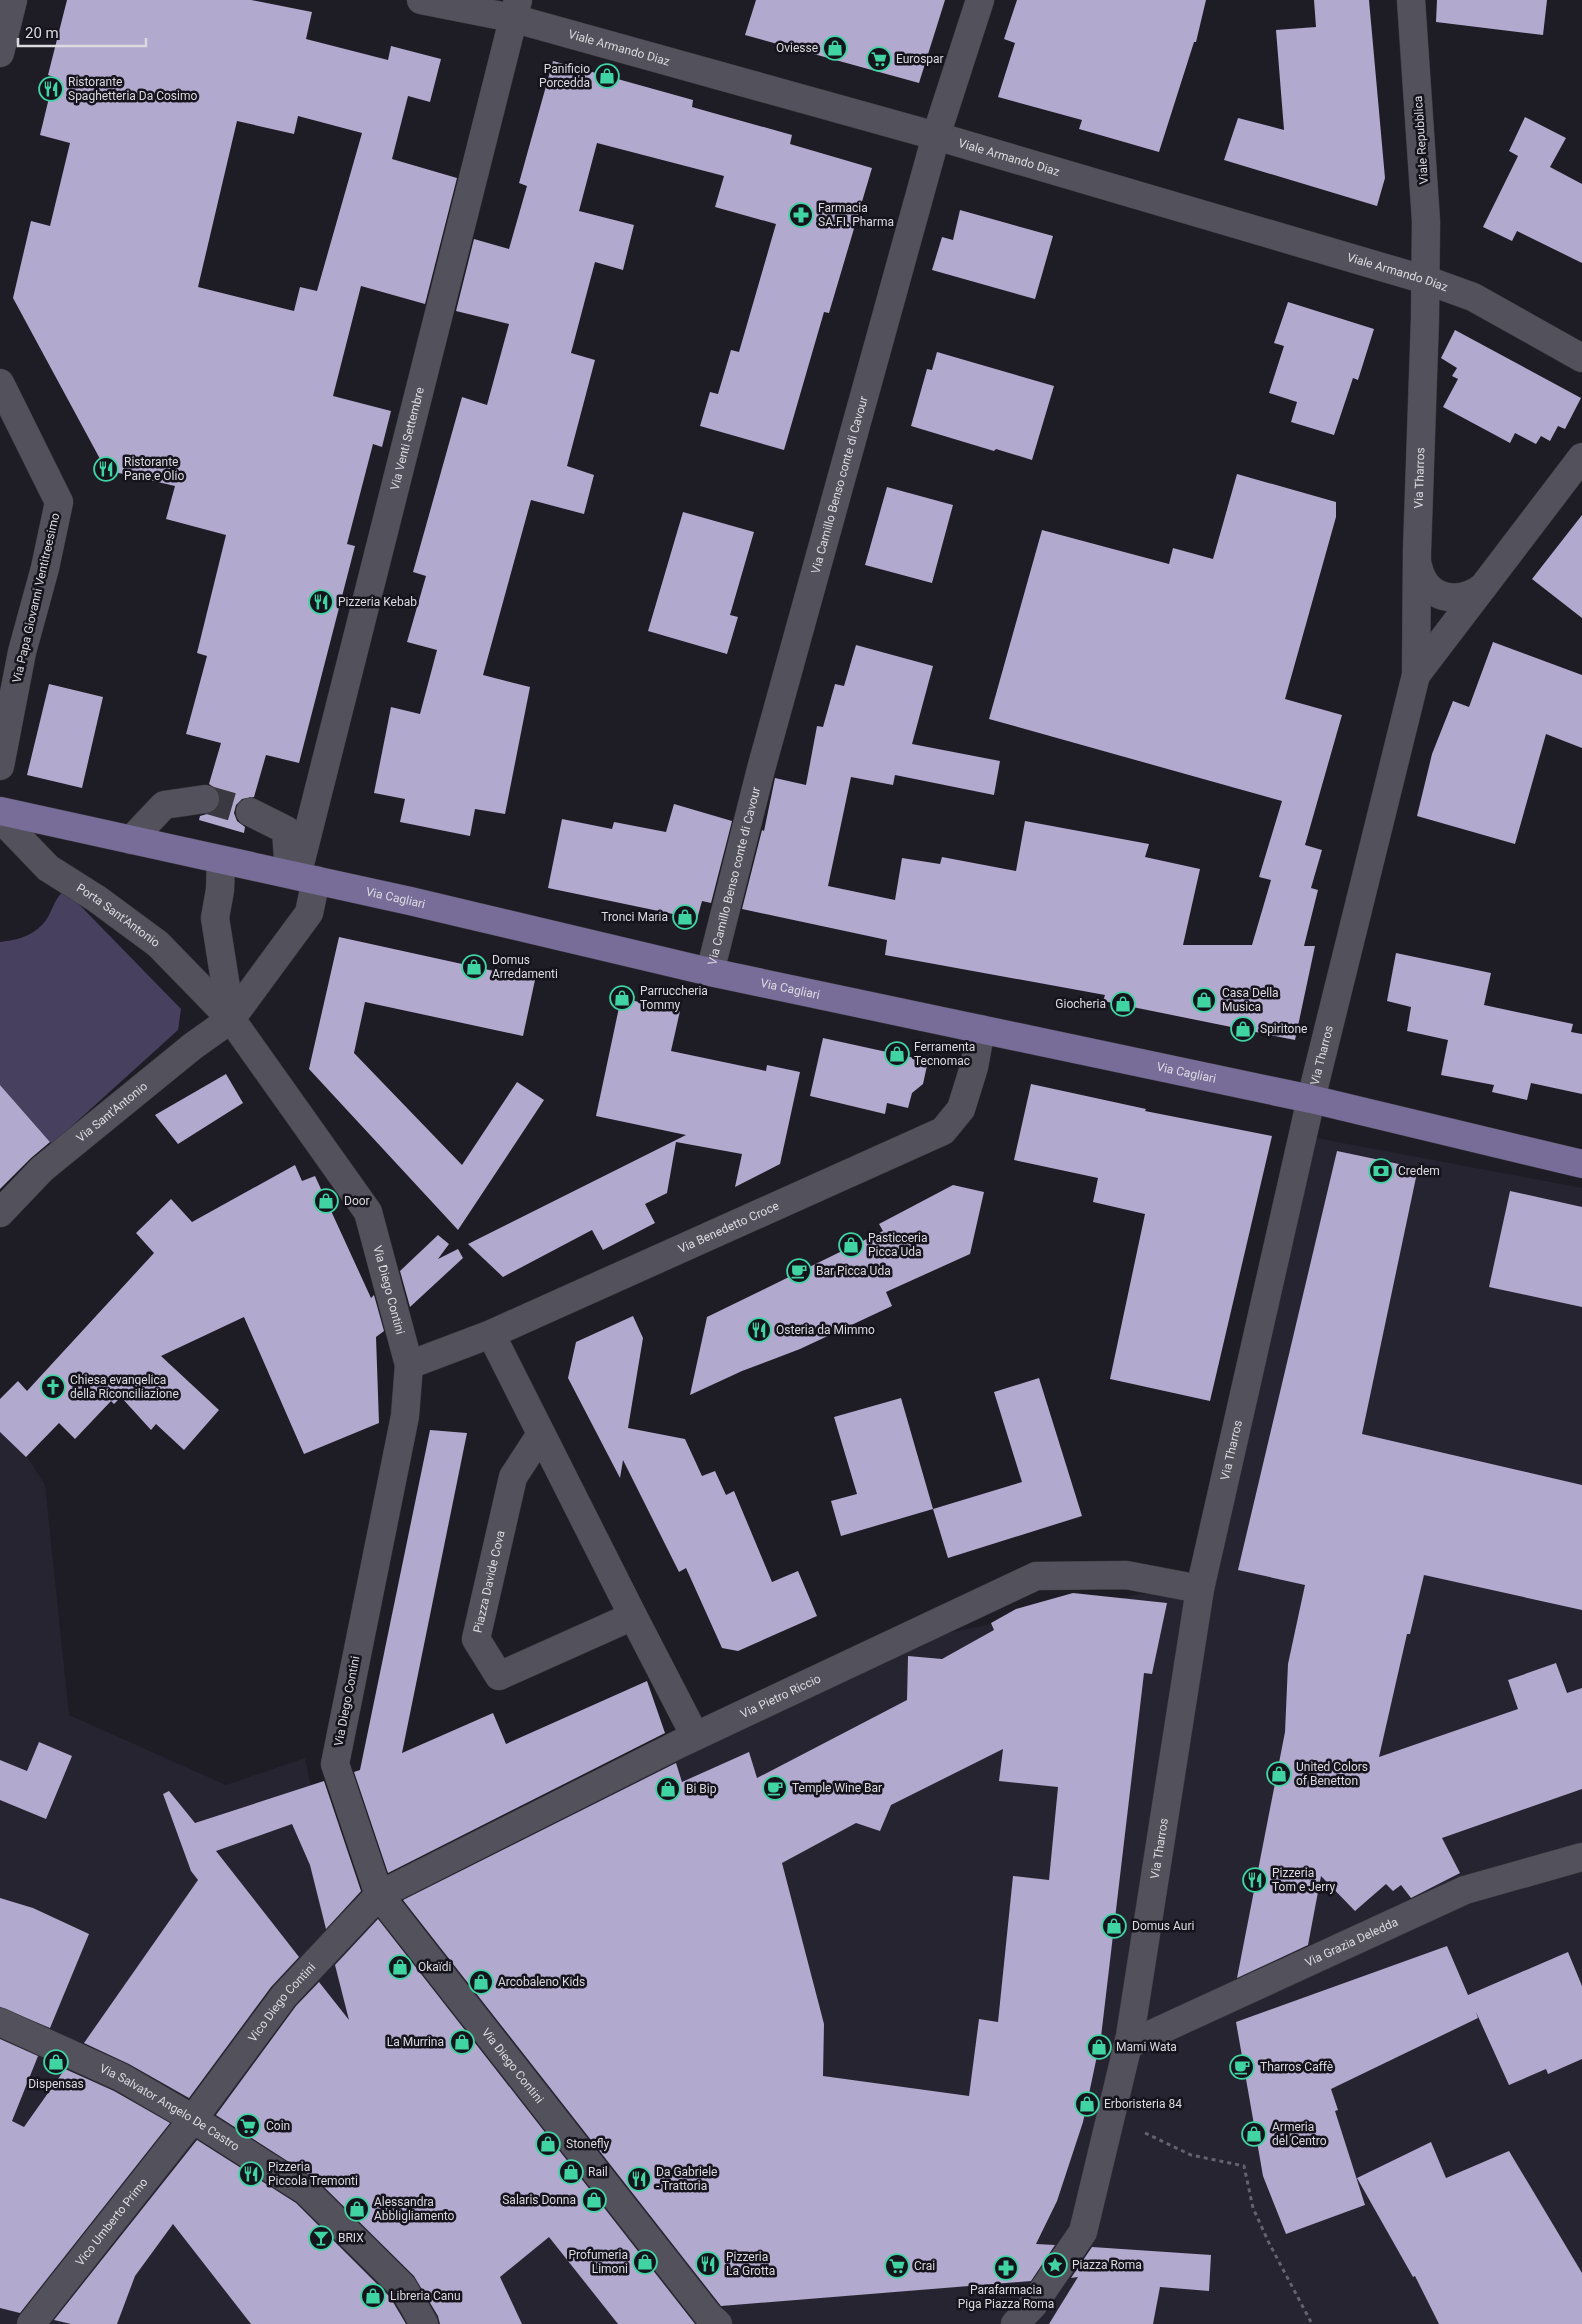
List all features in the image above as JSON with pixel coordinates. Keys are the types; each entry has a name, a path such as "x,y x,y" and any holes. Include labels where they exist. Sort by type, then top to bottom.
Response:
{"main road":[{"name":"Via Cagliari","path":"0,811 301,877 710,972 1311,1099 1582,1164"}],"street":[{"path":"0,53 13,0"},
{"name":"Viale Armando Diaz","path":"420,0 515,9 936,136 1426,280 1472,297 1582,358"},
{"name":"Via Camillo Benso conte di Cavour","path":"710,972 761,768 936,136 980,0"},
{"name":"Viale Repubblica","path":"1411,0 1426,221 1426,280"},
{"name":"Via Venti Settembre","path":"301,877 515,9"},
{"name":"Via Tharros","path":"1015,2324 1033,2305 1083,2232 1128,2045 1200,1589 1311,1099 1416,675 1426,280"},
{"name":"Via Papa Giovanni Ventitreesimo","path":"0,383 59,502 45,568 22,652 0,766"},
{"name":"Via Tharros","path":"1416,675 1582,457"},
{"path":"1418,566 1422,579 1430,588 1446,597 1462,598 1483,587"},
{"path":"131,840 164,805 205,799"},
{"path":"231,1019 309,913 301,877 286,830 250,812"},
{"name":"Porta Sant'Antonio","path":"0,818 48,868 97,899 158,944 231,1019"},
{"path":"221,860 220,890 215,918 231,1019"},
{"name":"Via Sant'Antonio","path":"0,1213 42,1169 193,1046 231,1019"},
{"name":"Via Diego Contini","path":"231,1019 368,1212 409,1365 405,1416 334,1764 378,1895 713,2320"},
{"name":"Via Benedetto Croce","path":"409,1365 490,1334 943,1131 961,1109 974,1068 981,1029"},
{"path":"490,1334 695,1736"},
{"name":"Piazza Davide Cova","path":"541,1434 513,1477 476,1638 499,1676 633,1616"},
{"name":"Via Pietro Riccio","path":"378,1895 695,1736 1036,1576 1126,1575 1200,1589"},
{"name":"Via Grazia Deledda","path":"1128,2045 1465,1890 1582,1857"},
{"name":"Vico Diego Contini","path":"193,2119 284,1996 378,1895"},
{"name":"Via Salvator Angelo De Castro","path":"0,2022 121,2077 193,2119 306,2191 403,2287 424,2324"},
{"name":"Vico Umberto Primo","path":"31,2324 193,2119"}],"path":[{"path":"1110,2117 1190,2155 1244,2166 1257,2217 1269,2244 1312,2324"}],"shaded area":[{"path":"65,890 181,1009 178,1030 52,1144 0,1085 0,942 27,936 39,928 48,917 57,899"},
{"path":"1311,1137 1582,1188 1582,2324 0,2324 0,1414 45,1485 69,1715 226,1785 305,1758 321,1835 380,1915 893,1644 1211,1580"}],"building":[{"path":"67,0 251,0 312,12 306,39 388,60 391,46 441,59 430,102 408,96 392,159 457,178 425,304 361,286 333,396 391,411 382,447 373,444 347,544 355,546 299,763 266,755 254,797 242,799 236,805 234,813 237,821 245,827 244,833 199,820 200,816 214,812 220,804 218,790 209,784 221,743 186,734 207,656 197,653 226,535 166,519 175,486 106,470 13,298 31,221 50,226 70,143 40,135 54,77 48,75","holes":["298,116 362,133 317,291 300,287 294,311 198,287 237,121 294,134"]},
{"name":"Eurospar","path":"756,0 945,0 919,83 745,35"},
{"path":"1017,0 1206,0 1196,42 1194,42 1159,152 1079,129 1082,120 998,97 1015,43 1004,39"},
{"path":"1314,0 1369,0 1385,178 1377,206 1224,160 1238,118 1284,130 1276,30 1316,27"},
{"path":"1437,0 1547,0 1543,35 1436,22"},
{"path":"553,61 693,100 692,107 792,135 790,144 872,168 829,313 824,312 784,450 700,426 710,392 718,394 731,350 739,352 776,224 715,207 724,176 597,143 579,211 634,225 623,270 595,262 571,353 595,360 567,466 594,475 584,514 531,500 483,675 530,687 505,814 475,809 470,836 400,822 405,799 374,793 391,707 420,714 437,650 407,642 426,576 413,572 462,397 487,405 509,324 456,311 474,239 509,249 527,186 519,183"},
{"path":"1525,117 1566,138 1550,167 1582,184 1582,263 1517,231 1512,241 1483,227 1518,156 1509,151"},
{"path":"960,210 1053,236 1035,299 932,270 942,237 953,240"},
{"path":"1288,302 1374,329 1358,380 1353,378 1334,435 1291,422 1297,402 1269,393 1284,346 1274,343"},
{"path":"1455,330 1581,398 1565,429 1558,426 1550,441 1541,436 1536,444 1515,433 1510,443 1443,407 1458,379 1452,376 1457,368 1441,358"},
{"path":"937,352 1054,386 1032,460 996,449 994,451 911,426 927,369 932,370"},
{"path":"1237,474 1336,502 1336,517 1285,699 1342,715 1305,845 1322,850 1311,888 1318,890 1304,946 1315,946 1295,1040 1103,1001 1105,995 885,955 887,940 742,909 762,830 764,831 775,778 806,785 817,726 823,727 835,684 844,686 856,645 933,666 912,744 1000,761 994,795 895,775 893,785 851,777 828,886 895,900 902,858 940,864 942,857 1016,871 1025,821 1149,844 1145,857 1200,869 1183,945 1252,945 1271,880 1259,877 1282,801 989,719 1042,530 1169,564 1173,548 1213,559"},
{"path":"887,487 953,505 932,583 865,565"},
{"path":"683,512 754,532 730,615 738,617 727,654 648,631"},
{"path":"1582,515 1582,618 1532,579"},
{"path":"1493,642 1582,675 1582,748 1546,734 1515,844 1417,816 1432,754 1453,701 1469,707"},
{"path":"49,684 103,697 82,788 27,775"},
{"path":"674,804 732,821 711,903 702,901 697,919 548,888 562,819 612,829 614,822 666,832"},
{"path":"339,937 535,980 523,1036 365,1002 354,1053 462,1165 517,1082 544,1100 458,1230 309,1069"},
{"path":"1396,953 1491,973 1484,1005 1573,1024 1571,1032 1582,1034 1582,1094 1531,1083 1527,1100 1492,1092 1494,1085 1441,1075 1448,1040 1407,1031 1411,1007 1387,1001"},
{"path":"621,998 680,1011 671,1051 766,1071 767,1065 800,1072 780,1164 735,1187 742,1154 676,1142 667,1193 645,1204 655,1223 603,1250 592,1230 503,1277 468,1244 686,1135 596,1116"},
{"path":"823,1038 928,1061 923,1084 912,1093 908,1108 887,1103 885,1114 810,1096"},
{"path":"226,1074 243,1103 178,1144 155,1115"},
{"path":"1031,1084 1146,1109 1145,1111 1272,1136 1210,1401 1110,1379 1145,1214 1093,1202 1098,1178 1014,1160"},
{"path":"0,1085 50,1142 0,1189"},
{"path":"1337,1151 1418,1168 1362,1434 1582,1485 1582,1610 1424,1575 1410,1634 1407,1634 1379,1757 1518,1709 1508,1680 1556,1663 1567,1693 1582,1688 1582,1789 1442,1838 1460,1873 1411,1898 1401,1885 1393,1891 1386,1884 1355,1911 1321,1876 1308,1945 1237,1978 1285,1732 1288,1664 1305,1585 1238,1570"},
{"path":"295,1165 302,1181 315,1176 371,1298 374,1295 384,1331 376,1337 379,1423 304,1454 244,1317 161,1356 219,1410 184,1450 156,1424 151,1430 121,1397 114,1404 111,1401 75,1439 59,1423 26,1457 0,1432 0,1399 18,1381 27,1391 154,1253 136,1233 171,1199 192,1222"},
{"path":"953,1185 984,1192 970,1254 886,1292 892,1306 800,1349 742,1371 690,1395 707,1317 883,1231 879,1224"},
{"path":"1510,1191 1582,1207 1582,1307 1489,1287"},
{"path":"438,1235 449,1244 438,1259 458,1249 463,1258 410,1307 400,1271"},
{"path":"633,1316 643,1338 628,1428 685,1439 702,1476 715,1471 726,1495 734,1491 772,1582 798,1571 817,1616 738,1651 722,1648 686,1568 679,1572 623,1460 620,1478 568,1378 576,1342"},
{"path":"1039,1378 1082,1516 948,1558 933,1509 1022,1482 994,1392"},
{"path":"901,1398 933,1509 841,1536 831,1501 857,1494 834,1417"},
{"path":"430,1430 467,1433 402,1753 493,1713 506,1744 647,1681 665,1733 388,1873 354,1772 360,1770"},
{"path":"1073,1593 1167,1603 1152,1674 1144,1673 1101,2037 1083,2122 1057,2201 1036,2244 1055,2245 1031,2281 721,2306 403,1900 676,1763 682,1782 749,1752 757,1778 907,1700 908,1656 942,1659 994,1630 991,1623 1016,1609","holes":["1003,1749 999,1781 1058,1787 1049,1880 1013,1876 998,2022 979,2019 969,2096 823,2076 824,2024 782,1863 856,1823 880,1831 891,1805"]},
{"path":"39,1742 72,1756 46,1819 0,1800 0,1760 27,1771"},
{"path":"324,1781 361,1891 326,1929 310,1865 292,1824 216,1851 299,1957 271,1987 189,2098 129,2064 84,2043 198,1880 191,1871 163,1794 169,1791 195,1823"},
{"path":"0,1898 33,1908 89,1934 50,2028 0,2007"},
{"path":"378,1919 695,2324 618,2324 549,2237 500,2277 522,2324 440,2324 438,2316 414,2276 317,2180 216,2115 296,2006 319,1982 349,2020 335,1965"},
{"path":"1447,1946 1468,1995 1568,1952 1582,1986 1582,2059 1548,2074 1546,2069 1509,2085 1476,2012 1478,2018 1331,2089 1338,2110 1335,2111 1365,2205 1286,2234 1263,2176 1236,2022"},
{"path":"0,2039 38,2056 12,2121 24,2127 65,2069 114,2091 170,2123 20,2313 0,2308"},
{"path":"197,2140 296,2203 390,2297 406,2324 251,2324 173,2224 135,2276 117,2324 71,2324 54,2320"},
{"path":"1431,2142 1446,2178 1509,2151 1582,2273 1582,2324 1439,2324 1415,2276 1413,2277 1357,2178"},
{"path":"1092,2247 1211,2255 1209,2291 1160,2287 1153,2324 1049,2324 1078,2277 1071,2278"}],"tunnel":[{"path":"205,799 250,812"}],"place":[{"name":"Oviesse","path":"835,48"},
{"name":"Eurospar","path":"879,59"},
{"name":"Panificio Porcedda","path":"607,76"},
{"name":"Ristorante Spaghetteria Da Cosimo","path":"51,89"},
{"name":"Farmacia SA.FI. Pharma","path":"801,215"},
{"name":"Ristorante Pane e Olio","path":"106,469"},
{"name":"Pizzeria Kebab","path":"321,602"},
{"name":"Tronci Maria","path":"685,917"},
{"name":"Domus Arredamenti","path":"474,967"},
{"name":"Parruccheria Tommy","path":"622,998"},
{"name":"Casa Della Musica","path":"1204,1000"},
{"name":"Giocheria","path":"1123,1004"},
{"name":"Spiritone","path":"1243,1029"},
{"name":"Ferramenta Tecnomac","path":"897,1054"},
{"name":"Credem","path":"1381,1171"},
{"name":"Door","path":"326,1201"},
{"name":"Pasticceria Picca Uda","path":"851,1245"},
{"name":"Bar Picca Uda","path":"799,1271"},
{"name":"Osteria da Mimmo","path":"759,1330"},
{"name":"Chiesa evangelica della Riconciliazione","path":"53,1387"},
{"name":"United Colors of Benetton","path":"1279,1774"},
{"name":"Temple Wine Bar","path":"775,1788"},
{"name":"Bi Bip","path":"668,1789"},
{"name":"Pizzeria Tom e Jerry","path":"1255,1880"},
{"name":"Domus Auri","path":"1114,1926"},
{"name":"Okaïdi","path":"400,1967"},
{"name":"Arcobaleno Kids","path":"481,1982"},
{"name":"La Murrina","path":"462,2042"},
{"name":"Mami Wata","path":"1099,2047"},
{"name":"Dispensas","path":"56,2062"},
{"name":"Tharros Caffè","path":"1242,2067"},
{"name":"Erboristeria 84","path":"1087,2104"},
{"name":"Coin","path":"248,2126"},
{"name":"Armeria del Centro","path":"1254,2134"},
{"name":"Stonefly","path":"548,2144"},
{"name":"Rail","path":"571,2172"},
{"name":"Pizzeria Piccola Tremonti","path":"251,2174"},
{"name":"Da Gabriele - Trattoria","path":"639,2179"},
{"name":"Salaris Donna","path":"594,2200"},
{"name":"Alessandra Abbligliamento","path":"357,2209"},
{"name":"BRIX","path":"321,2238"},
{"name":"Profumeria Limoni","path":"645,2262"},
{"name":"Pizzeria La Grotta","path":"708,2264"},
{"name":"Piazza Roma","path":"1055,2265"},
{"name":"Crai","path":"897,2266"},
{"name":"Parafarmacia Piga Piazza Roma","path":"1006,2268"},
{"name":"Libreria Canu","path":"373,2296"}]}
